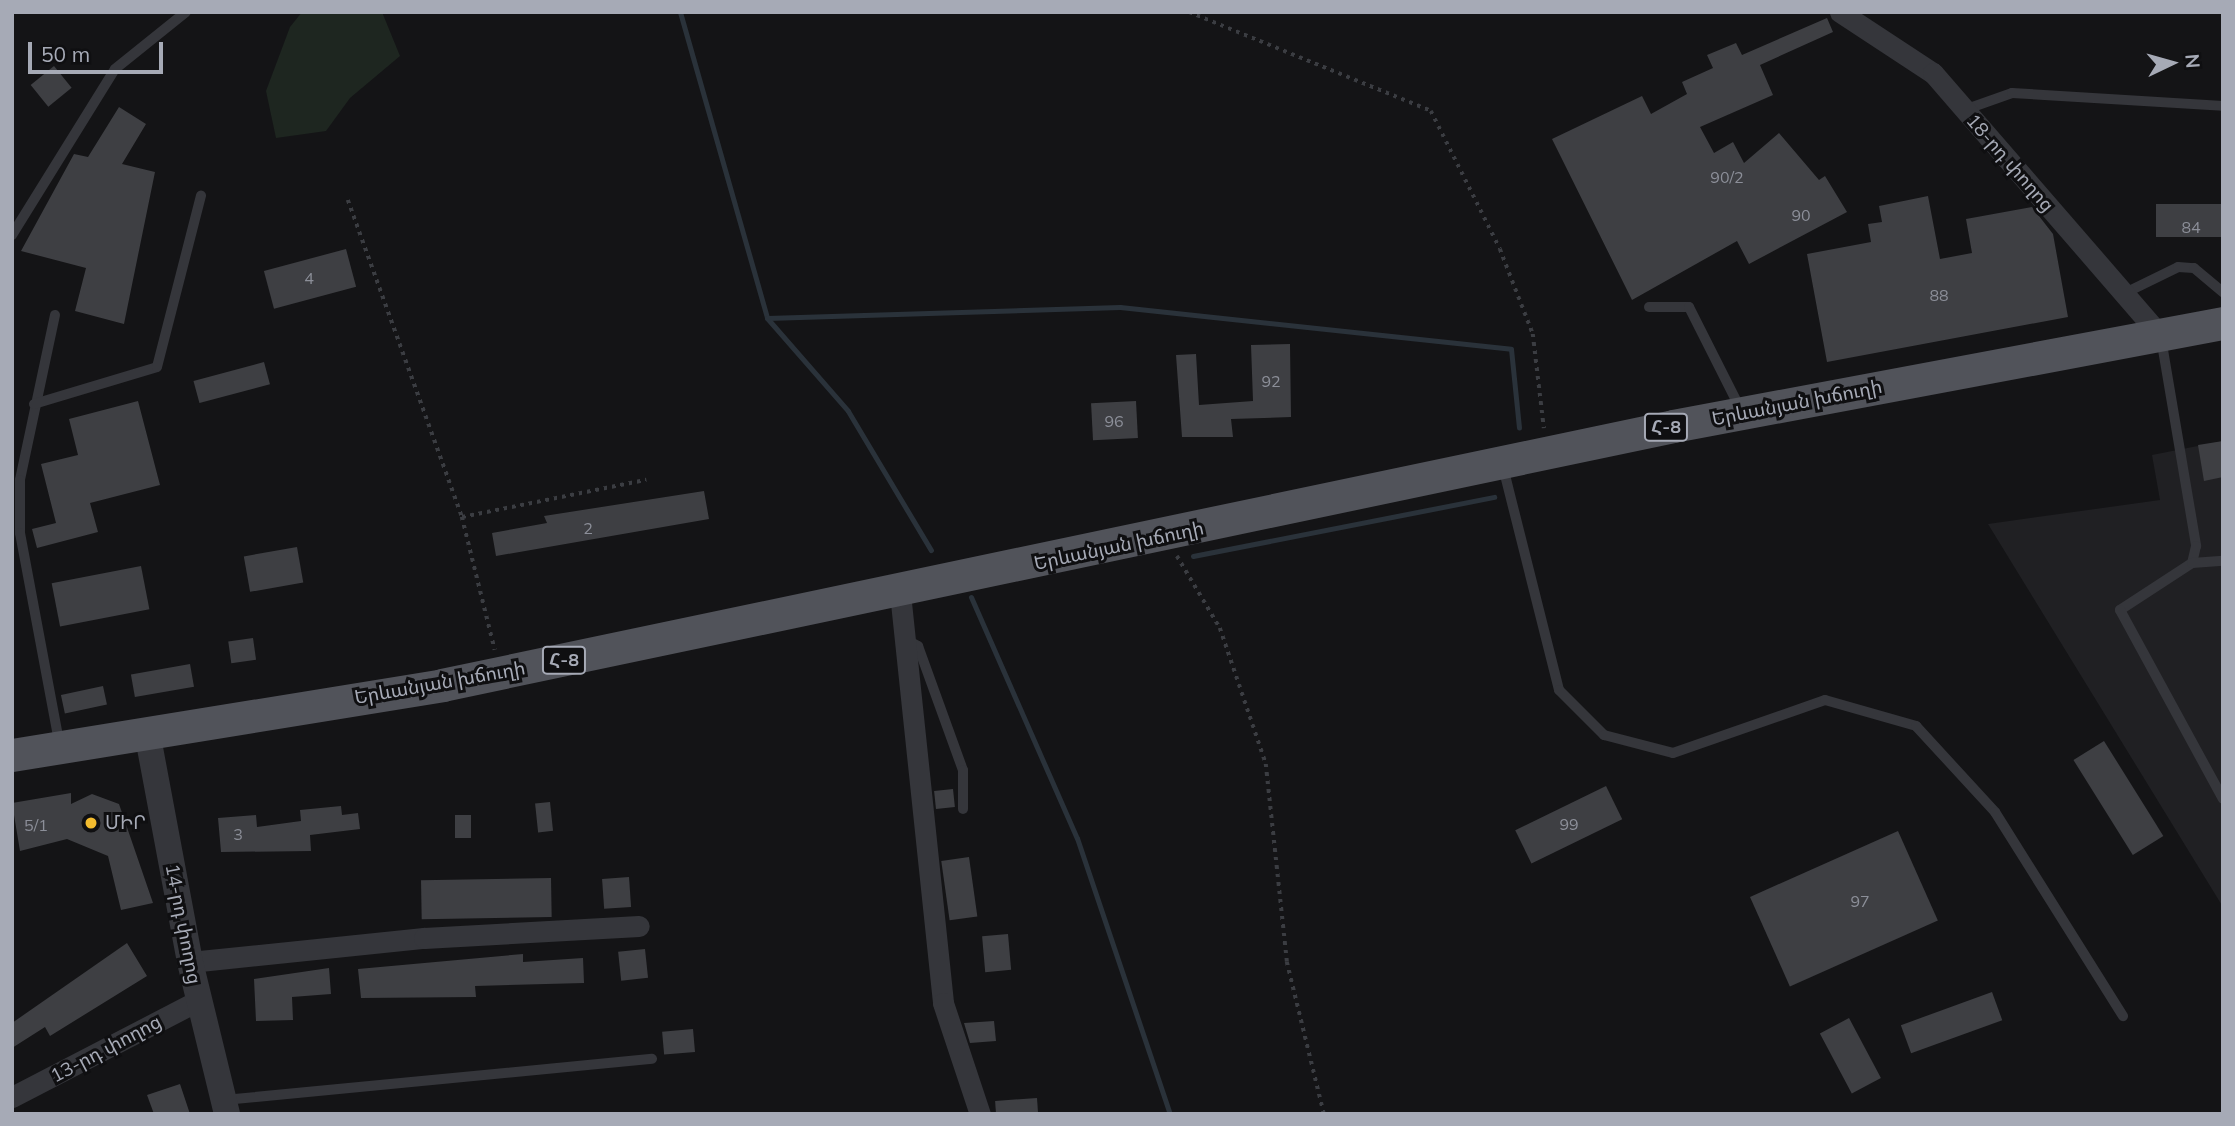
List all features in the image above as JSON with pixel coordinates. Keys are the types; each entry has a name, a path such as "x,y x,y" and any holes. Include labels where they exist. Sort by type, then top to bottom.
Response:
{"main road":[{"name":"Երևանյան խճուղի","path":"12,755 500,672 900,593 1742,413 2223,323"}],"street":[{"name":"18-րդ փողոց","path":"1840,12 1933,73 2160,335"},
{"path":"900,593 943,1003 980,1114"},
{"name":"14-րդ փողոց","path":"147,732 190,962 225,1107"},
{"path":"190,962 424,938 639,926"},
{"name":"13-րդ փողոց","path":"12,1097 199,1000"}],"lane":[{"path":"12,235 115,69 186,12"},
{"path":"1964,110 2012,93 2223,106"},
{"path":"34,404 157,367 201,195"},
{"path":"2123,294 2178,267 2194,268 2223,292"},
{"path":"1649,307 1689,307 1742,413"},
{"path":"55,315 20,480 20,533 60,747"},
{"path":"2160,335 2196,546 2192,563"},
{"path":"1502,464 1559,690 1604,735 1673,753 1825,700 1916,726 1995,812 2123,1016"},
{"path":"2223,561 2192,563 2120,610 2223,799"},
{"path":"905,639 918,646 963,770 962,809"},
{"path":"225,1107 652,1059"}],"path":[{"path":"1189,12 1431,111 1500,249 1533,334 1546,454"},
{"path":"348,200 462,517 500,672"},
{"path":"462,517 646,480"},
{"path":"1166,536 1220,628 1266,764 1287,962 1324,1114"}],"shaded area":[{"path":"302,12 382,12 400,56 350,98 326,131 276,138 266,91 290,27"},
{"path":"2223,441 2223,907 1988,524 2160,500 2152,455"}],"building":[{"path":"1827,18 1833,32 1760,65 1773,95 1700,127 1714,153 1733,142 1744,163 1779,133 1819,180 1825,176 1847,212 1749,264 1737,241 1632,300 1552,139 1642,96 1651,114 1687,94 1682,82 1713,68 1707,55 1736,43 1742,55"},
{"path":"54,66 72,88 48,107 31,85"},
{"path":"119,107 146,124 122,164 155,172 124,324 75,311 86,268 21,251 74,154 88,157"},
{"path":"1928,196 1940,259 1972,253 1966,219 2032,207 2053,234 2068,317 1827,362 1807,254 1871,242 1868,224 1882,222 1879,206"},
{"path":"2156,204 2223,204 2223,237 2156,237"},
{"path":"346,249 356,287 274,309 264,271"},
{"path":"1290,344 1291,417 1231,419 1233,437 1182,437 1176,355 1196,354 1199,405 1253,401 1251,345"},
{"path":"264,362 270,384 199,403 193,381"},
{"path":"138,401 160,485 90,503 98,532 37,548 32,529 56,523 41,464 78,455 69,419"},
{"path":"1136,401 1138,438 1093,440 1091,403"},
{"path":"2223,441 2223,477 2204,481 2198,445"},
{"path":"704,491 709,519 496,556 492,533 547,523 544,516"},
{"path":"297,547 303,582 250,592 244,556"},
{"path":"141,566 149,609 60,627 52,583"},
{"path":"253,638 256,660 231,663 228,641"},
{"path":"190,664 194,687 135,697 131,674"},
{"path":"103,686 107,705 65,714 61,695"},
{"path":"2104,741 2163,836 2133,855 2073,760"},
{"path":"1606,786 1622,819 1531,864 1515,830"},
{"path":"953,789 955,807 936,809 934,791"},
{"path":"71,793 71,804 92,794 119,804 153,903 121,910 108,856 67,839 20,851 12,803"},
{"path":"550,802 553,831 538,832 535,804"},
{"path":"341,806 342,815 358,813 360,829 310,835 311,851 221,852 218,818 256,815 257,827 301,821 300,810"},
{"path":"455,815 471,815 471,838 455,838"},
{"path":"1898,831 1938,921 1790,986 1750,897"},
{"path":"969,857 977,916 950,920 941,861"},
{"path":"629,877 631,907 604,909 602,879"},
{"path":"551,878 552,917 422,919 421,880"},
{"path":"1008,934 1011,970 985,972 982,936"},
{"path":"127,943 147,976 50,1036 45,1027 12,1048 12,1023"},
{"path":"645,949 648,978 621,981 618,952"},
{"path":"523,954 523,962 583,958 584,983 475,986 476,997 361,998 358,969"},
{"path":"329,968 331,994 292,997 293,1020 256,1021 254,979"},
{"path":"1992,992 2002,1020 1911,1053 1901,1025"},
{"path":"1849,1018 1881,1078 1852,1094 1820,1033"},
{"path":"994,1021 996,1041 970,1043 964,1023"},
{"path":"693,1029 695,1052 664,1055 662,1032"},
{"path":"180,1084 190,1114 154,1114 147,1095"},
{"path":"1037,1098 1038,1114 996,1114 995,1101"}],"waterway":[{"path":"680,12 767,318 848,411 931,550"},
{"path":"767,318 1120,307 1511,349 1519,428"},
{"path":"1193,556 1494,497"},
{"path":"971,597 1077,838 1170,1114"}],"place":[{"name":"ՄԻՐ","path":"91,823"}]}
